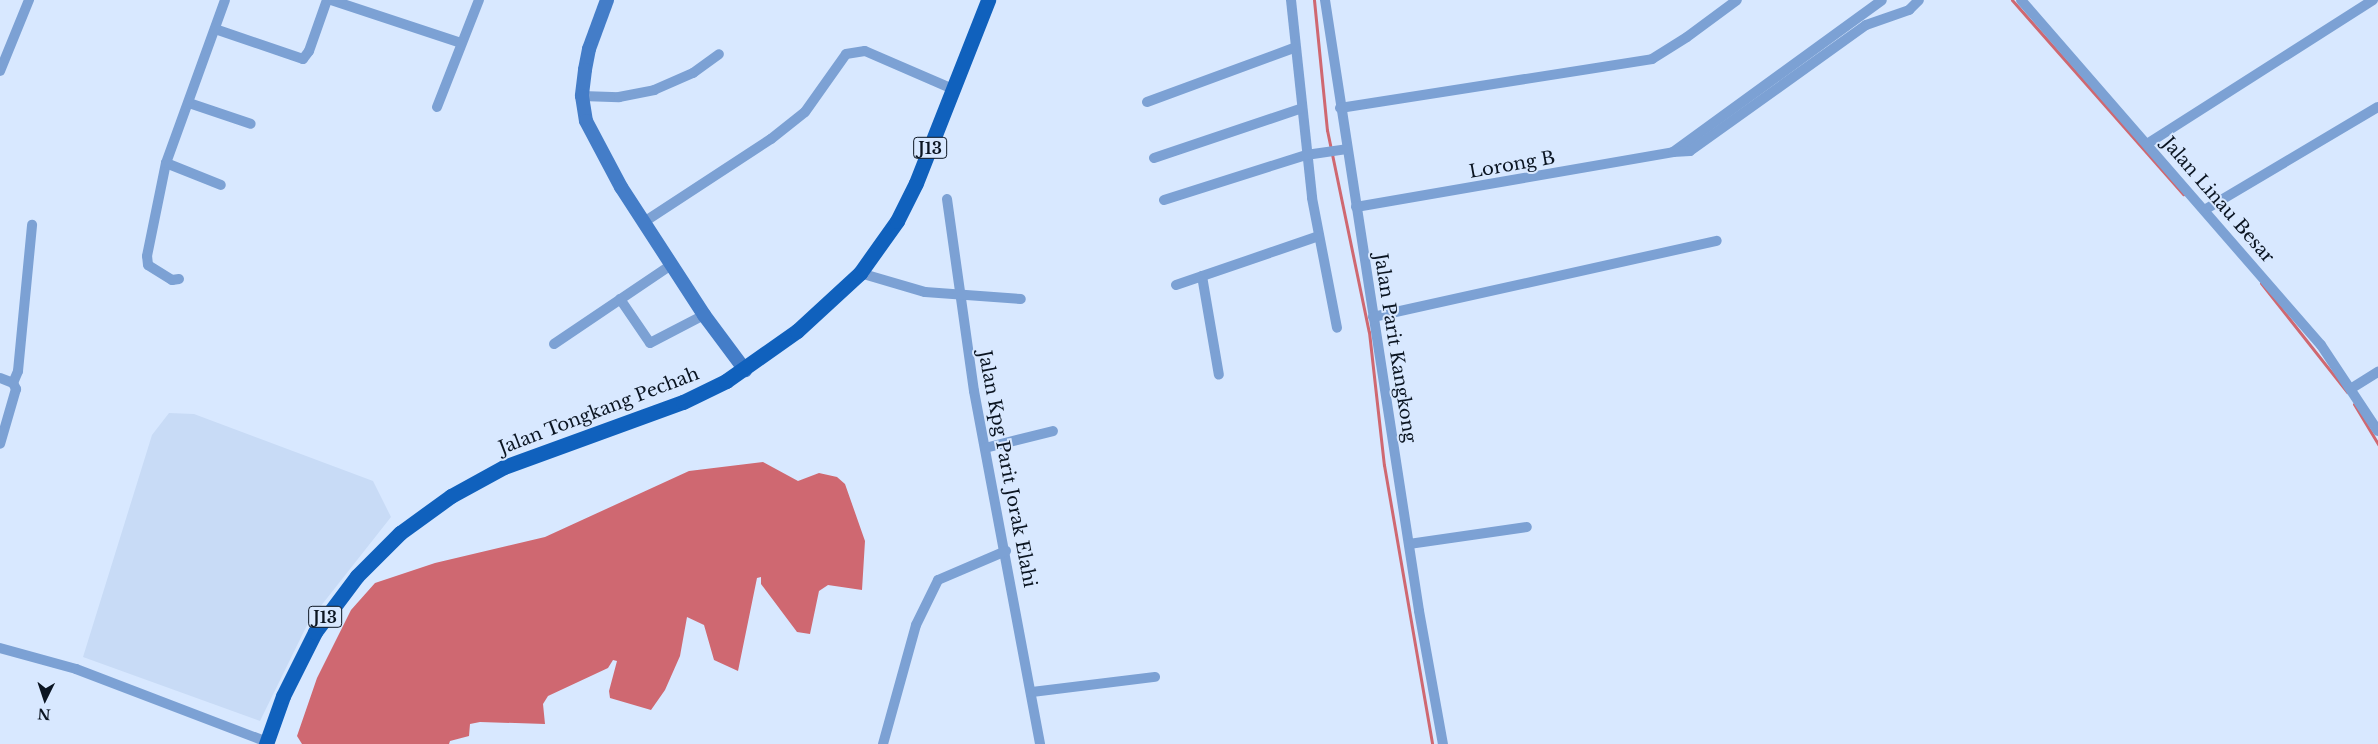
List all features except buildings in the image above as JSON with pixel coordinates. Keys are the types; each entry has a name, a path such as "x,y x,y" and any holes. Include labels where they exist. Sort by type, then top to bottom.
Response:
{"main road":[{"name":"Jalan Tongkang Pechah","path":"266,743 290,680 315,632 357,576 400,532 451,496 504,468 683,402 745,370 827,306 860,273 907,202 988,0"}],"street":[{"path":"0,71 3,55 29,0"},
{"path":"179,280 172,280 148,265 147,256 166,163 225,0"},
{"path":"216,29 297,59 303,59 309,51 327,0"},
{"path":"331,0 462,43"},
{"path":"437,107 479,0"},
{"path":"607,0 589,49 582,96 591,132 671,265 704,315 745,370"},
{"path":"1290,0 1306,155 1336,328"},
{"name":"Jalan Parit Kangkong","path":"1325,0 1340,108 1342,150 1356,207 1408,544 1443,744"},
{"path":"1340,108 1652,58 1687,38 1737,0"},
{"path":"1673,152 1882,0"},
{"name":"Lorong B","path":"1356,207 1673,152 1690,151 1717,135 1866,25 1909,10 1919,0"},
{"name":"Jalan Linau Besar","path":"2021,0 2206,209 2321,345 2352,388 2378,431"},
{"path":"2148,144 2373,0"},
{"path":"1147,102 1294,48"},
{"path":"644,222 771,140 805,112 846,54 864,51 953,90"},
{"path":"582,96 619,97 654,90 694,73 719,54"},
{"path":"189,103 251,124"},
{"path":"2206,209 2378,107"},
{"path":"1154,158 1300,109"},
{"path":"1710,126 1717,135"},
{"path":"1164,200 1306,155 1342,150"},
{"path":"166,163 221,185"},
{"name":"Jalan Kpg Parit Jorak Elahi","path":"946,199 958,296 985,448 1037,691 1040,744"},
{"path":"0,444 15,392 13,382 18,370 32,225"},
{"path":"1176,285 1319,236"},
{"path":"1373,317 1718,241"},
{"path":"554,344 671,265"},
{"path":"860,273 890,284 958,296 1021,299"},
{"path":"1202,276 1219,375"},
{"path":"620,299 650,343 704,315"},
{"path":"2352,388 2378,372"},
{"path":"0,378 13,382"},
{"path":"985,448 1053,432"},
{"path":"1408,544 1527,527"},
{"path":"883,744 916,625 938,580 1006,551"},
{"path":"0,648 76,669 266,743"},
{"path":"1037,691 1155,677"}],"shaded area":[{"path":"169,413 194,414 373,481 391,517 309,621 260,721 83,657 152,435"},
{"path":"763,462 798,481 819,473 837,477 845,484 865,541 862,590 828,585 819,591 810,634 797,632 761,584 761,577 757,578 738,671 714,660 704,625 687,617 680,656 665,690 651,710 610,698 609,691 617,661 613,660 608,668 548,696 543,704 545,724 480,722 470,724 469,736 450,741 449,744 302,744 297,736 317,678 351,610 375,583 435,563 545,537 689,471"}],"waterway":[{"path":"1314,0 1327,130 1369,332 1384,465 1432,744"},
{"path":"2012,0 2183,194"},
{"path":"2261,283 2347,392"},
{"path":"2354,404 2378,444"}]}
